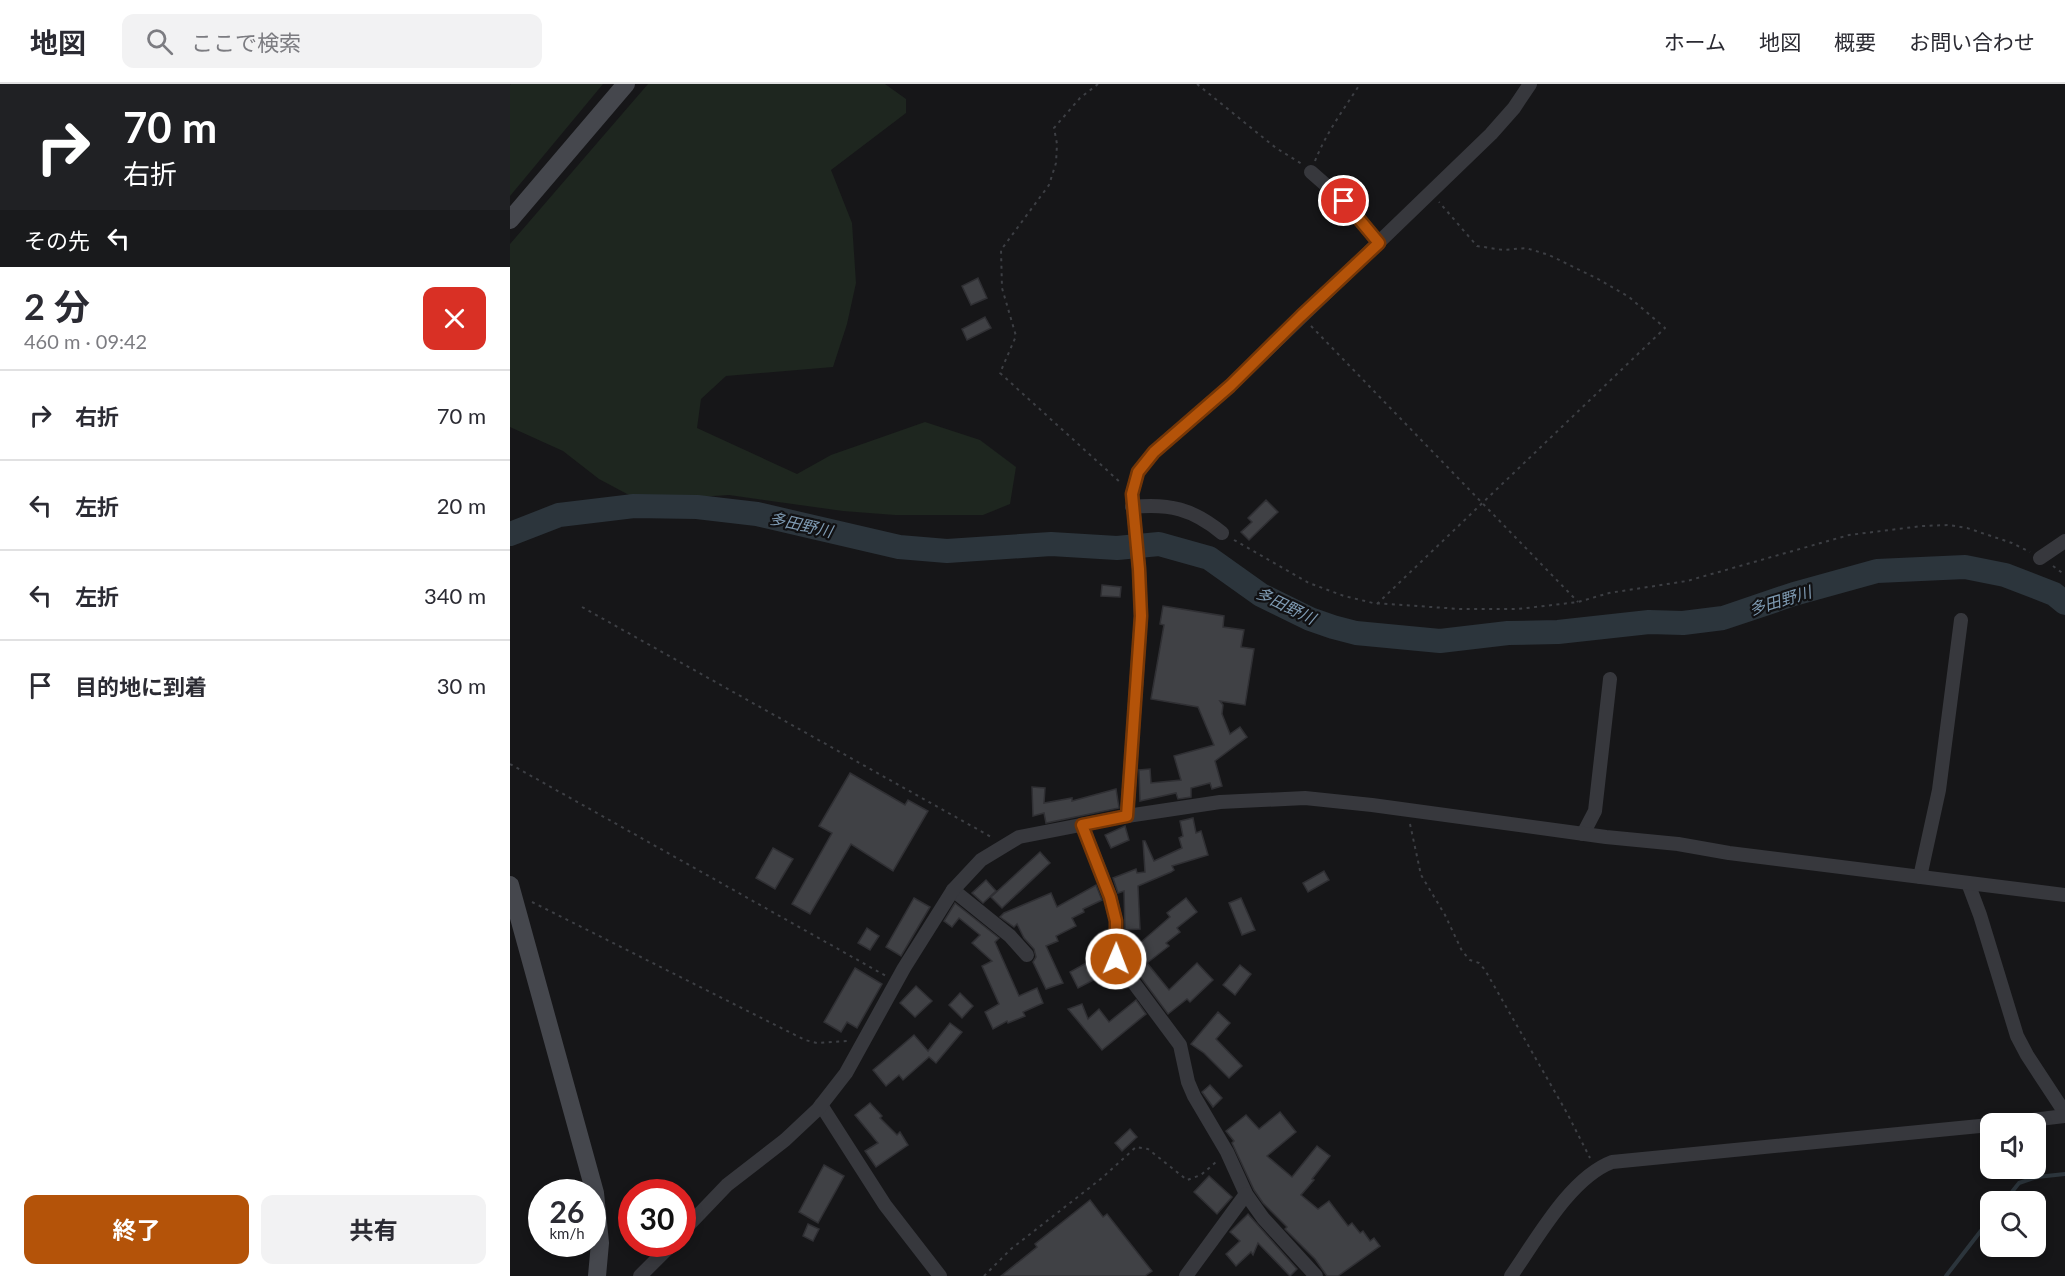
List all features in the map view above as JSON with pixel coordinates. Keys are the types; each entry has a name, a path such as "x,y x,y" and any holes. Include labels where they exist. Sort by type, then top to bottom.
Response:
{"street":[{"path":"510,220 626,84"},
{"path":"1127,816 1141,616 1139,569 1132,505 1138,472 1154,452 1230,386 1491,135 1514,108 1530,84"},
{"path":"1311,172 1344,201 1379,243"},
{"path":"1132,505 1173,507 1199,517 1222,533"},
{"path":"2040,558 2065,540"},
{"path":"1920,877 1939,790 1961,620"},
{"path":"1583,834 1595,811 1610,678"},
{"path":"696,1217 727,1185 785,1140 821,1105 846,1073 896,982 953,890 981,860 1019,837 1127,816 1220,802 1305,798 1678,844 1729,854 2065,895"},
{"path":"1082,825 1110,897 1116,921 1116,959 1180,1045 1188,1082 1194,1096 1227,1152 1246,1194 1263,1218 1316,1276"},
{"path":"1968,883 2017,1036 2065,1114 2046,1117"},
{"path":"511,888 595,1193 600,1243 597,1276"},
{"path":"953,890 1010,936 1027,955"},
{"path":"821,1105 885,1205 940,1276"},
{"path":"1511,1276 1570,1192 1596,1169 1612,1162 1980,1126"},
{"path":"1186,1276 1246,1194"},
{"path":"640,1276 659,1257"}],"path":[{"path":"1098,84 1080,98 1054,128 1057,144 1056,163 1049,185 1002,250 1002,288 1016,336 1000,373 1132,505"},
{"path":"1197,84 1276,148 1306,166 1311,172 1322,143 1360,84"},
{"path":"1377,604 1665,328 1629,297 1550,255 1526,248 1503,250 1477,246 1431,193"},
{"path":"1301,316 1578,602"},
{"path":"1222,533 1309,583 1344,596 1377,604 1460,609 1518,609 1578,602 1609,593 1687,581 1849,535 1922,526 1949,525 1967,528 2012,543 2065,575"},
{"path":"582,607 984,832 1001,847"},
{"path":"510,764 896,982"},
{"path":"1410,812 1410,826 1421,875 1462,951 1470,960 1479,963 1485,970 1596,1169"},
{"path":"511,888 608,942 805,1040 817,1043 860,1039 864,1042"},
{"path":"984,1276 1011,1249 1102,1178 1136,1147 1148,1149 1187,1180 1201,1175 1227,1152"}],"shaded area":[{"path":"603,84 510,196 510,85"},
{"path":"648,84 885,84 906,99 906,113 831,170 852,223 856,283 847,324 833,367 726,376 701,399 697,428 797,474 831,455 925,422 980,440 1016,467 1010,504 983,515 895,515 843,511 729,495 666,499 629,495 599,479 563,451 510,427 510,244"}],"building":[{"path":"978,278 987,298 971,305 962,286"},
{"path":"985,317 991,328 967,340 962,329"},
{"path":"1266,500 1278,512 1249,540 1241,532 1252,522 1248,518"},
{"path":"1102,585 1121,587 1120,597 1101,596"},
{"path":"1163,606 1224,616 1223,627 1244,630 1241,647 1254,649 1245,705 1220,701 1223,705 1222,714 1230,734 1240,727 1247,737 1215,761 1222,786 1212,789 1210,783 1191,788 1191,797 1178,799 1176,793 1140,801 1139,770 1150,769 1151,783 1181,780 1174,756 1214,745 1198,707 1151,699 1164,625 1160,624"},
{"path":"850,773 905,805 908,800 928,811 893,871 851,844 810,914 792,904 832,833 819,826"},
{"path":"1032,787 1045,788 1044,803 1072,798 1072,801 1116,789 1119,808 1046,823 1044,813 1033,816"},
{"path":"1193,818 1196,833 1201,831 1208,855 1172,866 1174,870 1171,872 1138,886 1140,929 1125,930 1124,891 1118,893 1113,878 1136,869 1137,873 1145,872 1143,841 1154,861 1182,848 1179,838 1183,836 1180,821"},
{"path":"1125,826 1129,840 1111,848 1105,835"},
{"path":"773,848 793,859 775,889 756,878"},
{"path":"1040,852 1050,863 1002,908 991,897"},
{"path":"1324,871 1329,880 1308,892 1303,883"},
{"path":"986,880 996,891 983,903 972,893"},
{"path":"1096,885 1102,900 1083,909 1084,912 1072,918 1076,926 1056,936 1058,941 1046,946 1063,983 1046,989 1033,962 1036,957 1034,949 1024,938 1017,924 1014,927 1000,917 1004,913 1051,893 1057,907"},
{"path":"914,898 930,907 901,956 886,947"},
{"path":"1186,898 1197,912 1177,928 1180,932 1166,943 1169,946 1147,963 1169,990 1197,963 1213,980 1190,1002 1187,999 1168,1014 1125,956 1170,917 1167,913"},
{"path":"1241,898 1255,930 1242,935 1229,903"},
{"path":"955,903 999,938 995,942 1019,996 1037,988 1043,1003 1023,1012 1025,1016 1008,1023 1007,1021 993,1029 985,1012 999,1004 982,966 992,961 972,943 980,935 959,918 952,927 944,921"},
{"path":"867,928 879,936 870,950 858,943"},
{"path":"1104,953 1113,970 1078,988 1070,972"},
{"path":"1240,965 1251,974 1235,995 1223,985"},
{"path":"855,968 882,984 857,1028 847,1022 841,1032 824,1022"},
{"path":"916,986 932,1001 915,1017 900,1003"},
{"path":"960,993 973,1006 962,1018 949,1005"},
{"path":"1136,1000 1146,1014 1102,1050 1068,1009 1082,1004 1088,1019 1099,1009 1109,1022"},
{"path":"1218,1012 1230,1023 1216,1039 1242,1066 1229,1078 1204,1053 1191,1044"},
{"path":"950,1023 962,1032 936,1063 929,1057 903,1080 899,1075 886,1086 873,1070 914,1035 928,1051"},
{"path":"1210,1085 1222,1098 1213,1107 1202,1092"},
{"path":"870,1103 882,1116 880,1118 897,1135 900,1132 908,1145 876,1167 865,1151 878,1143 855,1115"},
{"path":"1280,1112 1296,1132 1267,1156 1292,1177 1317,1146 1330,1156 1301,1195 1318,1209 1329,1201 1348,1226 1352,1223 1360,1233 1363,1231 1370,1241 1374,1238 1380,1246 1338,1276 1327,1276 1315,1259 1285,1229 1287,1227 1263,1203 1254,1190 1232,1143 1234,1141 1226,1131 1246,1115 1259,1129"},
{"path":"1130,1129 1137,1137 1122,1151 1115,1143"},
{"path":"824,1165 844,1176 818,1223 799,1212"},
{"path":"1209,1176 1232,1197 1217,1214 1194,1192"},
{"path":"1090,1200 1103,1217 1107,1214 1152,1271 1145,1276 1001,1276 1037,1247 1035,1244"},
{"path":"1248,1214 1297,1269 1290,1276 1258,1243 1253,1255 1251,1252 1236,1266 1226,1254 1240,1241 1230,1232"},
{"path":"808,1224 819,1229 813,1241 803,1236"}],"waterway":[{"name":"多田野川","path":"510,534 559,515 634,506 697,507 757,514 899,547 947,551 1051,544 1117,548 1159,544 1209,558 1261,595 1310,619 1333,627 1356,633 1440,641 1508,633 1558,632 1649,622 1683,623 1723,618 1794,594 1877,571 1965,567 2005,575 2054,594 2065,603"},
{"path":"2013,1191 2019,1183 2037,1177 2065,1174"},
{"path":"1946,1276 1980,1232"}],"route":[{"path":"1116,959 1116,921 1110,897 1082,825 1127,816 1141,616 1133,515 1133,484 1138,472 1154,452 1230,386 1379,243 1344,201"}]}
